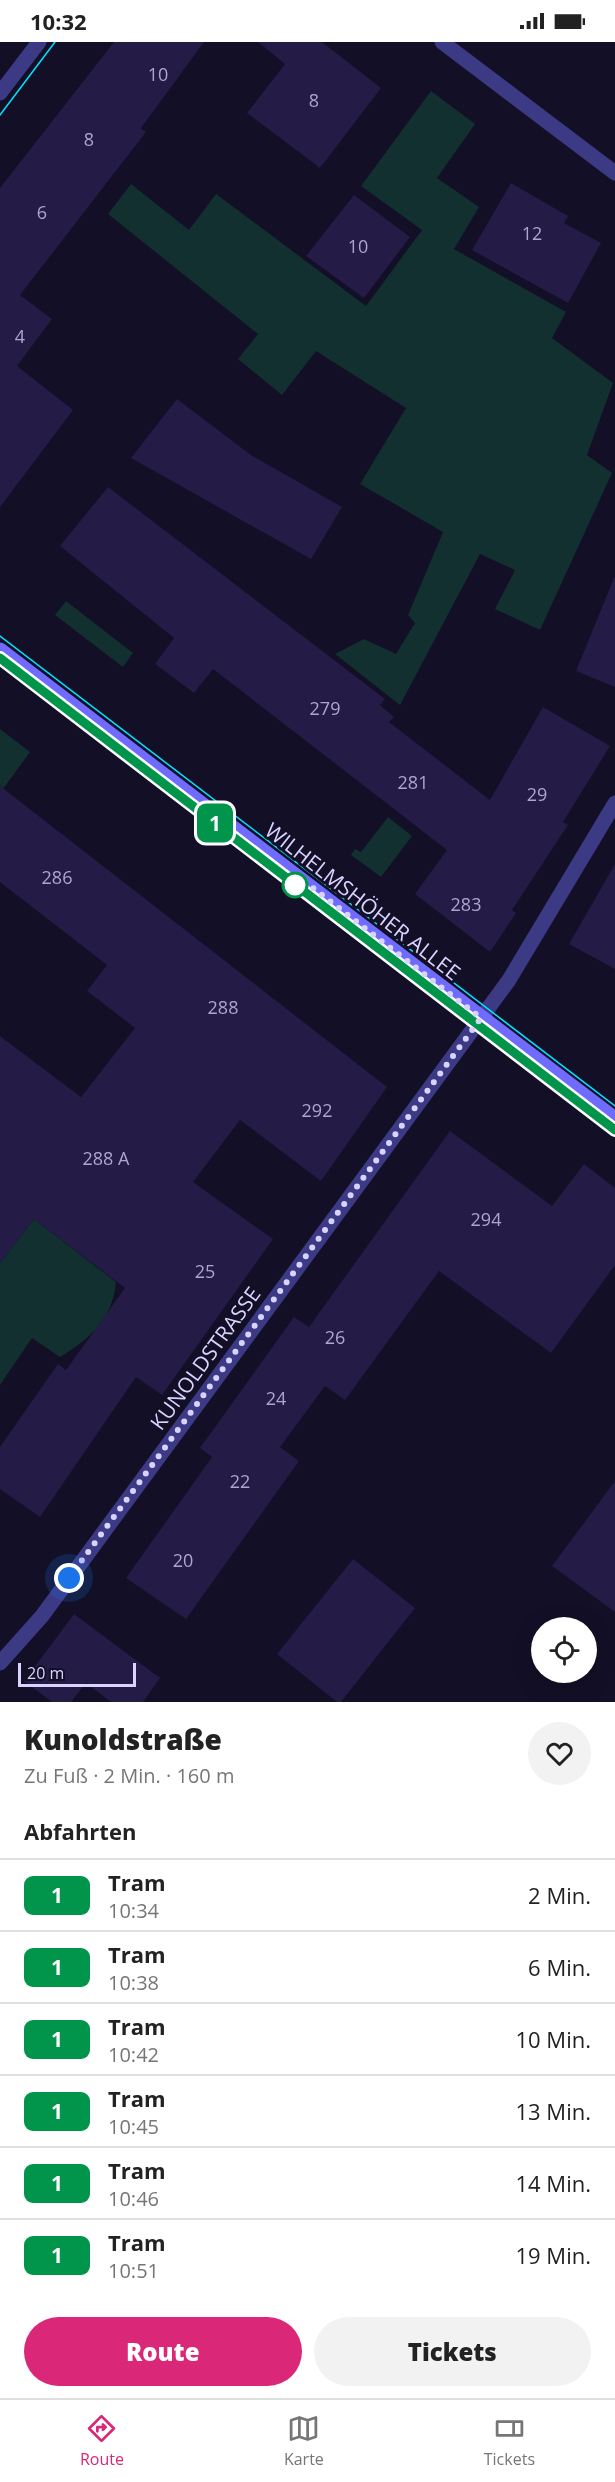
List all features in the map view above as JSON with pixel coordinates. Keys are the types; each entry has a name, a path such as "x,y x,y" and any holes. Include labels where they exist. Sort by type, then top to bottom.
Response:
{"main road":[{"name":"WILHELMSHÖHER ALLEE","path":"0,650 615,1119"}],"street":[{"path":"0,93 39,42"},
{"path":"442,42 615,173"},
{"name":"KUNOLDSTRASSE","path":"0,1662 42,1616 509,980 615,803"}],"green space":[{"path":"431,91 475,124 437,178 479,207 454,249 566,312 552,338 613,383 587,455 612,473 540,630 495,609 515,570 480,554 400,705 335,654 364,639 396,654 415,623 408,615 443,532 360,484 406,408 316,351 282,395 238,359 258,334 108,214 131,184 189,230 216,194 366,306 422,230 361,186"},
{"path":"66,601 133,653 123,667 55,615"},
{"path":"0,729 30,752 3,789 0,786"},
{"path":"388,817 412,836 381,877 351,855 355,849 361,852"},
{"path":"34,1219 116,1282 114,1295 105,1317 81,1343 60,1357 32,1338 0,1385 0,1263"}],"building":[{"path":"114,42 204,42 141,128 146,132 20,295 52,319 17,366 73,410 0,507 0,188"},
{"path":"258,42 322,42 381,88 320,168 247,113 285,64"},
{"path":"511,183 568,216 564,223 601,243 568,303 472,250"},
{"path":"354,195 410,237 364,298 306,256"},
{"path":"177,399 251,455 342,507 311,559 131,458"},
{"path":"108,487 385,699 380,705 394,717 389,722 490,800 543,707 610,746 563,822 568,825 512,910 516,913 490,952 415,894 447,850 213,669 194,693 155,664 174,638 60,546"},
{"path":"615,578 615,687 576,671"},
{"path":"0,786 387,1087 321,1181 240,1120 193,1182 273,1239 162,1395 136,1377 40,1517 0,1489 0,1447 58,1364 66,1370 125,1288 34,1219 0,1263 0,1036 81,1097 135,1028 87,991 107,965 0,882"},
{"path":"615,864 615,969 569,944"},
{"path":"450,1131 552,1206 584,1164 615,1188 615,1265 551,1353 439,1271 345,1400 325,1386 280,1447 299,1461 186,1619 126,1578 212,1457 200,1448 294,1317 309,1327"},
{"path":"615,1481 615,1612 552,1566"},
{"path":"353,1559 415,1608 341,1702 337,1702 277,1654"},
{"path":"74,1614 160,1678 143,1702 111,1702 86,1683 71,1702 52,1702 24,1681"}],"tram line":[{"path":"0,115 55,42"},
{"path":"0,636 615,1106"},
{"path":"0,658 615,1130"},
{"name":"1","path":"0,658 615,1130"}],"route":[{"path":"69,1578 481,1018 304,881 295,885"}]}
